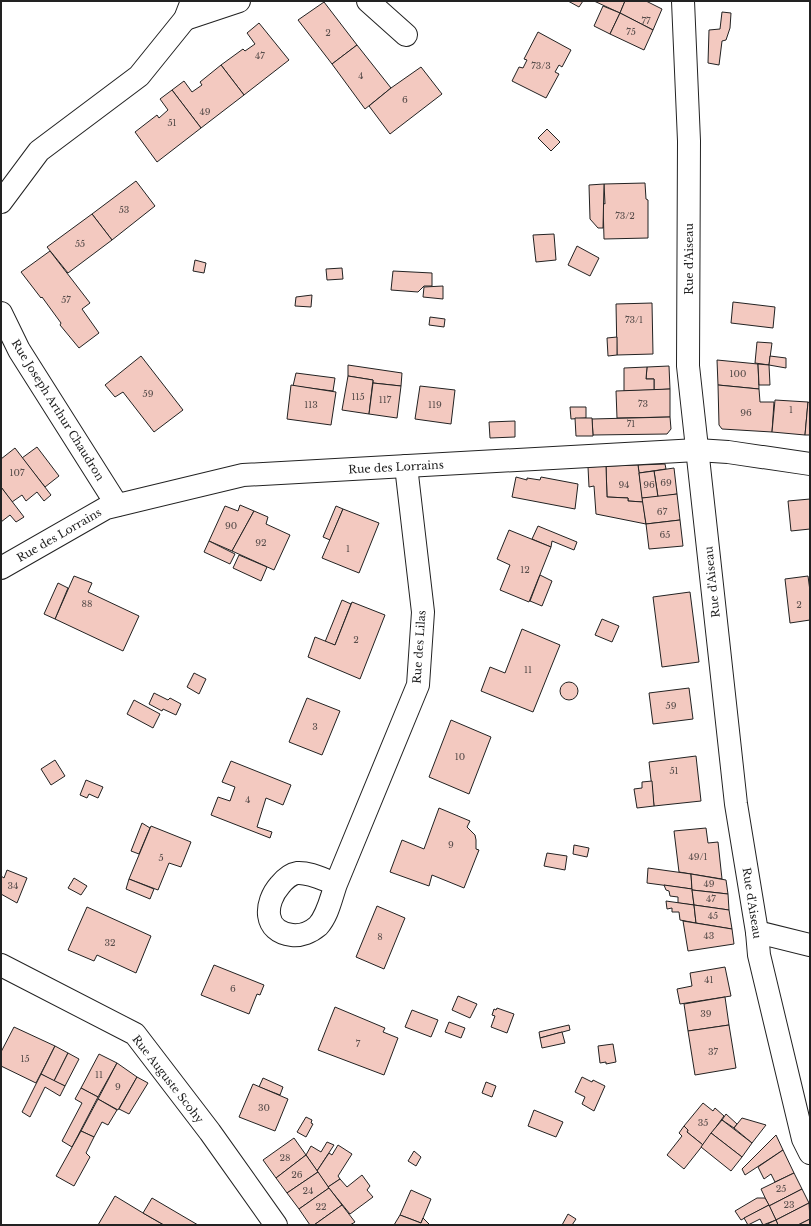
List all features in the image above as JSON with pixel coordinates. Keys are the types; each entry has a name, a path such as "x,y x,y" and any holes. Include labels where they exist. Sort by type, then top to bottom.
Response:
{"street":[{"path":"1,202 39,152 139,76 189,10 239,1"},
{"path":"368,1 406,35"},
{"name":"Rue d'Aiseau","path":"683,1 689,141 688,366 697,450 736,804 757,932 759,955 803,1139 810,1154"},
{"name":"Rue Joseph Arthur Chaudron","path":"1,313 20,350 112,506"},
{"name":"Rue des Lorrains","path":"1,568 112,506 243,475 697,450 728,452 810,464"},
{"name":"Rue des Lilas","path":"336,884 418,685 423,612 406,466"},
{"path":"757,932 810,945"},
{"name":"Rue Auguste Scohy","path":"1,964 135,1034 210,1132 276,1225"}],"building":[{"path":"568,1 583,1 579,7"},
{"path":"594,1 625,1 620,13"},
{"path":"625,1 646,1 662,9 653,30 620,13"},
{"path":"324,2 357,45 332,64 298,20"},
{"path":"603,6 620,13 610,34 594,26"},
{"path":"722,12 731,13 730,28 726,40 722,41 719,65 708,63 709,30 720,29"},
{"path":"620,13 653,30 644,50 610,34"},
{"path":"259,23 289,60 244,95 221,65 243,49 245,51 255,44 247,33"},
{"path":"538,32 571,50 562,67 559,65 555,72 559,74 546,98 512,81 519,67 523,68 527,60 524,59"},
{"path":"357,45 391,88 365,109 332,64"},
{"path":"221,65 244,95 201,128 172,90 184,81 192,92 202,85 200,82"},
{"path":"421,67 442,94 390,134 369,106 391,88"},
{"path":"172,90 201,128 157,162 135,132 157,115 159,118 168,110 160,99"},
{"path":"547,129 560,142 551,151 538,138"},
{"path":"136,181 155,206 112,240 92,214"},
{"path":"645,183 646,199 648,200 648,238 604,239 604,184"},
{"path":"604,184 603,228 598,228 590,219 589,185"},
{"path":"92,214 112,240 68,273 47,247"},
{"path":"554,234 556,260 536,262 533,235"},
{"path":"577,246 599,258 590,276 568,265"},
{"path":"50,251 90,303 82,309 99,333 79,348 60,325 61,323 42,297 41,298 21,272"},
{"path":"195,260 206,263 204,273 193,271"},
{"path":"342,268 343,279 327,280 326,269"},
{"path":"393,271 432,273 432,286 424,286 418,292 391,290"},
{"path":"443,286 443,299 423,297 424,287"},
{"path":"312,295 311,307 295,306 296,297"},
{"path":"733,302 775,307 773,328 731,323"},
{"path":"652,303 653,354 617,355 616,304"},
{"path":"430,317 445,319 444,327 429,325"},
{"path":"617,337 617,355 608,356 607,338"},
{"path":"757,342 772,343 769,365 755,363"},
{"path":"141,356 183,410 154,432 123,392 115,397 105,385"},
{"path":"770,356 786,358 786,368 769,365"},
{"path":"717,360 758,364 759,389 718,385"},
{"path":"758,364 769,365 770,385 759,385"},
{"path":"348,365 402,373 401,386 373,383 373,380 348,376"},
{"path":"669,366 670,389 654,390 654,379 646,379 647,367"},
{"path":"647,367 646,379 654,379 654,390 624,391 624,368"},
{"path":"296,373 335,378 333,391 293,386"},
{"path":"348,376 373,380 369,414 342,410"},
{"path":"373,383 401,386 397,418 369,414"},
{"path":"291,385 336,392 331,425 287,419"},
{"path":"718,385 759,389 760,402 774,402 772,432 722,429 719,425"},
{"path":"420,386 455,390 451,424 415,419"},
{"path":"670,389 670,417 617,418 616,391"},
{"path":"775,400 808,402 805,435 772,432"},
{"path":"808,402 810,403 810,435 805,435"},
{"path":"570,407 586,407 586,418 571,419"},
{"path":"670,417 671,429 667,434 593,435 592,419"},
{"path":"575,418 592,418 593,436 576,436"},
{"path":"515,421 515,437 490,438 489,422"},
{"path":"37,447 59,476 45,487 22,458"},
{"path":"15,448 51,495 44,501 37,492 26,501 22,495 12,502 1,487 1,459"},
{"path":"665,464 666,469 639,473 638,465"},
{"path":"638,465 643,502 628,501 628,498 607,497 606,466"},
{"path":"606,466 607,497 628,498 628,501 643,502 646,524 596,514 594,486 589,487 588,467"},
{"path":"674,468 677,494 658,497 654,471"},
{"path":"654,471 658,497 642,498 639,473"},
{"path":"516,477 527,480 527,478 540,480 541,477 578,484 575,509 512,497"},
{"path":"1,487 24,517 16,522 10,515 1,522"},
{"path":"677,494 680,520 646,524 642,498"},
{"path":"810,499 810,529 791,531 788,501"},
{"path":"240,505 254,511 232,551 209,541 225,506 238,511"},
{"path":"336,506 343,509 330,540 323,537"},
{"path":"343,509 379,523 359,573 322,558"},
{"path":"254,511 268,517 266,524 290,535 274,570 232,551"},
{"path":"680,520 683,546 649,549 646,524"},
{"path":"538,526 577,542 574,550 552,541 551,547 532,539"},
{"path":"509,530 551,547 529,602 500,590 510,565 497,559"},
{"path":"209,541 235,554 230,564 204,552"},
{"path":"239,555 267,567 261,581 233,568"},
{"path":"540,575 552,581 542,606 530,601"},
{"path":"74,576 92,583 88,592 139,616 123,651 55,619"},
{"path":"808,576 810,591 810,620 790,623 785,579"},
{"path":"58,583 68,588 55,619 44,614"},
{"path":"690,592 699,662 662,667 653,597"},
{"path":"342,600 351,604 335,645 325,642"},
{"path":"352,602 385,615 360,679 308,657 315,637 335,645"},
{"path":"602,619 619,626 612,642 595,635"},
{"path":"522,629 560,645 533,712 481,691 490,667 505,673"},
{"path":"194,673 206,679 199,694 187,687"},
{"path":"569,682 575,685 578,691 575,697 569,700 563,697 560,691 563,685"},
{"path":"689,688 693,719 653,724 649,693"},
{"path":"154,693 168,700 170,698 181,704 176,715 163,709 162,711 149,704"},
{"path":"307,698 340,711 322,755 289,742"},
{"path":"134,700 160,714 153,728 127,714"},
{"path":"451,720 491,737 469,794 429,777"},
{"path":"696,756 701,801 654,806 649,762"},
{"path":"55,760 65,776 51,785 41,769"},
{"path":"231,761 291,785 283,805 266,798 257,827 272,832 270,838 211,815 218,797 230,801 235,787 222,782"},
{"path":"86,780 103,787 98,798 89,794 87,798 80,795"},
{"path":"652,781 654,806 637,808 634,789 642,788 642,782"},
{"path":"439,808 470,821 467,827 475,835 476,849 479,850 464,888 432,875 429,886 390,872 402,840 424,849"},
{"path":"142,823 150,828 139,854 131,851"},
{"path":"151,826 191,842 181,867 169,863 158,890 129,879"},
{"path":"706,828 708,843 718,842 722,879 679,872 674,831"},
{"path":"574,845 589,848 587,857 573,854"},
{"path":"547,853 567,856 565,870 544,866"},
{"path":"648,868 691,874 692,889 647,883"},
{"path":"7,870 27,878 17,903 1,894 1,876 4,878"},
{"path":"691,874 726,880 728,894 692,890"},
{"path":"74,878 87,886 81,895 68,888"},
{"path":"129,879 154,889 150,899 126,889"},
{"path":"664,885 692,889 694,905 678,903 678,897 670,896 669,891 666,890"},
{"path":"692,890 728,894 729,910 694,905"},
{"path":"666,901 694,905 696,923 680,920 679,912 672,912 672,908 667,909"},
{"path":"694,905 729,910 732,929 696,923"},
{"path":"377,906 405,918 384,969 356,957"},
{"path":"87,907 151,936 136,973 97,955 94,961 68,950"},
{"path":"683,921 732,929 734,944 688,951"},
{"path":"214,965 264,985 260,995 257,994 249,1014 201,995"},
{"path":"725,967 731,996 680,1004 677,989 692,986 690,973"},
{"path":"458,996 477,1004 470,1018 452,1010"},
{"path":"725,997 729,1025 688,1031 684,1004"},
{"path":"335,1007 385,1028 383,1032 398,1038 384,1075 318,1050"},
{"path":"497,1008 514,1014 507,1033 491,1027 495,1016 492,1015 494,1009 496,1010"},
{"path":"412,1010 438,1020 431,1037 405,1027"},
{"path":"449,1022 465,1028 461,1038 445,1032"},
{"path":"569,1025 570,1030 540,1038 539,1032"},
{"path":"729,1025 736,1068 695,1075 688,1031"},
{"path":"14,1027 55,1046 36,1083 1,1066 1,1052"},
{"path":"562,1032 565,1043 542,1048 540,1038"},
{"path":"613,1044 616,1062 606,1064 606,1062 600,1063 598,1046"},
{"path":"55,1046 68,1053 54,1081 41,1074"},
{"path":"68,1053 79,1059 65,1086 54,1081"},
{"path":"99,1054 117,1063 98,1097 81,1088"},
{"path":"117,1063 137,1077 118,1110 98,1099"},
{"path":"41,1074 65,1086 60,1096 45,1087 30,1117 22,1112"},
{"path":"137,1077 148,1083 129,1114 119,1109"},
{"path":"582,1077 592,1082 593,1080 605,1086 594,1111 582,1104 585,1097 575,1092"},
{"path":"263,1078 283,1087 280,1095 259,1087"},
{"path":"486,1082 496,1086 492,1097 482,1093"},
{"path":"253,1084 288,1099 275,1131 239,1117"},
{"path":"81,1088 98,1097 72,1147 62,1141 82,1103 75,1099"},
{"path":"98,1099 117,1110 108,1125 102,1122 94,1137 81,1131"},
{"path":"703,1103 713,1111 715,1108 724,1116 703,1145 687,1132 688,1130 684,1126"},
{"path":"534,1110 563,1122 556,1137 528,1126"},
{"path":"726,1114 737,1124 734,1128 722,1120"},
{"path":"306,1117 312,1120 311,1123 313,1124 306,1137 297,1132"},
{"path":"742,1118 766,1125 752,1143 734,1128"},
{"path":"722,1120 752,1143 742,1157 711,1133"},
{"path":"684,1126 688,1130 687,1132 703,1145 684,1169 667,1155 682,1136 679,1133"},
{"path":"81,1131 94,1137 86,1153 90,1157 74,1186 56,1176"},
{"path":"711,1133 742,1157 731,1171 701,1147"},
{"path":"776,1135 783,1150 745,1175 742,1169"},
{"path":"294,1138 306,1155 276,1178 263,1160"},
{"path":"327,1142 334,1145 317,1171 306,1155 311,1146 321,1152"},
{"path":"338,1145 352,1154 338,1176 340,1179 328,1187 317,1171 329,1153 332,1155"},
{"path":"783,1150 794,1173 775,1182 771,1174 764,1179 758,1167"},
{"path":"414,1151 421,1157 416,1166 408,1161"},
{"path":"306,1155 318,1172 287,1193 276,1178"},
{"path":"318,1172 329,1188 299,1209 287,1193"},
{"path":"794,1173 802,1189 769,1206 761,1189"},
{"path":"362,1175 370,1186 367,1190 373,1197 350,1214 328,1187 340,1179 347,1187"},
{"path":"329,1188 342,1205 314,1225 310,1225 299,1209"},
{"path":"802,1189 809,1203 776,1220 769,1206"},
{"path":"411,1190 431,1199 421,1223 400,1215"},
{"path":"115,1196 143,1213 164,1225 98,1225"},
{"path":"152,1198 198,1225 164,1225 143,1213"},
{"path":"757,1198 765,1198 769,1205 741,1220 735,1211"},
{"path":"809,1203 810,1219 798,1225 778,1225 776,1220"},
{"path":"342,1205 355,1222 350,1225 314,1225"},
{"path":"769,1205 776,1220 763,1225 760,1219 748,1225 744,1218"},
{"path":"568,1214 576,1219 572,1225 562,1225"},
{"path":"400,1215 421,1223 423,1218 430,1225 394,1225"},
{"path":"810,1219 810,1225 798,1225"},
{"path":"776,1220 778,1225 765,1225"}]}
